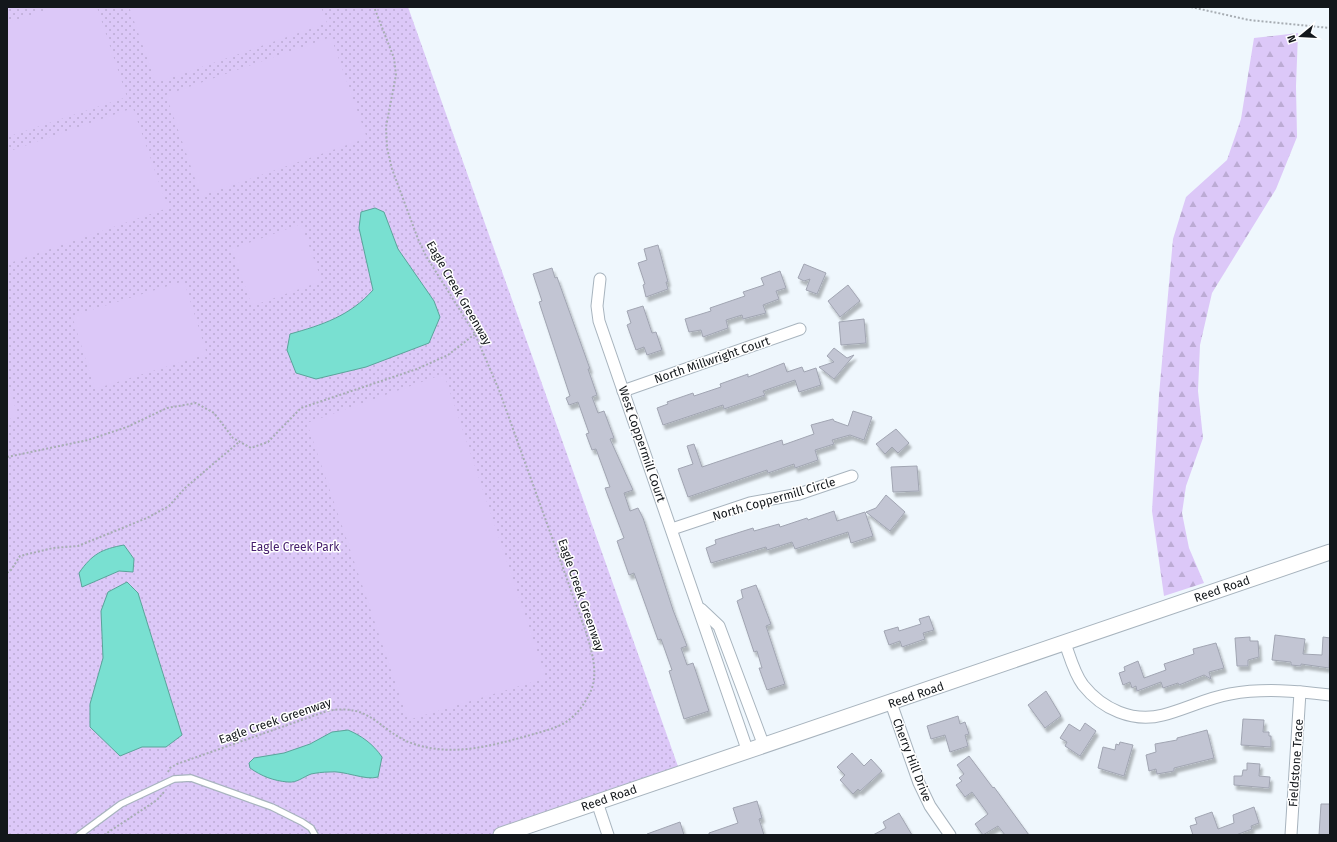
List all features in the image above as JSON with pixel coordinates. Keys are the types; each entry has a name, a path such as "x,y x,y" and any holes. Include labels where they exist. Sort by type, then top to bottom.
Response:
{"main road":[{"name":"Reed Road","path":"501,835 748,752 1330,552"}],"street":[{"name":"West Coppermill Court","path":"600,279 597,306 599,321 748,752"},
{"name":"North Millwright Court","path":"623,391 800,329"},
{"name":"North Coppermill Circle","path":"672,529 750,503 799,494 852,476"},
{"name":"West Coppermill Court","path":"699,608 719,626 764,746"},
{"path":"1065,643 1080,680 1089,692 1105,706 1139,717 1159,716 1218,697 1244,692 1275,690 1330,695"},
{"name":"Fieldstone Trace","path":"1291,835 1300,692"},
{"name":"Cherry Hill Drive","path":"891,703 919,782 930,806 950,835"},
{"path":"597,802 608,835"}],"lane":[{"path":"79,835 121,804 174,779 191,778 272,807 302,822 310,828 315,835"}],"path":[{"name":"Eagle Creek Greenway","path":"104,835 164,794 170,768 327,711 342,708 366,714 401,738 416,745 454,750 480,749 550,730 566,722 580,709 592,687 594,661 588,639 499,390 475,334 423,250 409,219 392,169 387,148 386,127 396,75 394,58 374,7"},
{"path":"1191,7 1249,20 1330,28"},
{"path":"7,457 88,440 127,427 167,408 196,403 214,413 233,438 251,448 268,442 301,408 417,369 448,355 475,334"},
{"path":"7,572 11,570 20,556 53,548 78,546 147,518 169,506 185,488 239,442"}],"green space":[{"name":"Eagle Creek Park","path":"7,7 408,7 680,772 494,835 7,835"},
{"path":"55,7 97,7 127,97 7,137 7,23"},
{"path":"129,7 321,7 327,23 156,83"},
{"path":"1298,33 1296,86 1297,137 1276,189 1212,293 1200,345 1198,391 1203,438 1186,486 1182,513 1189,548 1204,583 1164,596 1152,511 1159,395 1173,239 1186,197 1227,160 1241,119 1254,38"},
{"path":"331,37 367,138 201,196 166,95"},
{"path":"133,108 168,208 7,264 7,152"},
{"path":"301,224 322,281 252,306 232,249"},
{"path":"184,281 207,354 95,389 72,316"},
{"path":"444,374 546,678 408,720 307,423"},
{"path":"7,381 18,416 7,420"}],"shaded area":[{"path":"375,208 384,212 398,249 434,301 440,317 429,343 366,367 316,379 296,373 287,350 290,334 324,323 345,313 355,307 373,290 359,228 361,212"},
{"path":"124,545 134,559 133,572 119,571 82,587 79,573 88,561 98,553 110,548"},
{"path":"127,582 138,593 182,735 166,747 142,747 120,756 90,727 90,704 103,658 101,611 108,592"},
{"path":"348,730 367,741 382,757 378,777 367,778 341,772 324,772 311,774 297,781 288,782 268,778 250,768 249,763 254,758 284,753 310,744 332,732"}],"building":[{"path":"658,245 668,282 666,282 668,289 646,297 643,285 645,284 638,263 647,260 644,249"},
{"path":"804,264 826,273 817,294 806,290 810,279 804,281 798,278"},
{"path":"552,268 555,278 557,277 590,369 588,369 597,395 592,397 598,413 604,411 614,438 610,439 633,490 624,493 630,511 638,508 643,518 673,610 687,646 681,648 687,665 693,663 709,711 684,719 669,671 672,670 661,639 658,640 634,573 629,575 617,541 624,538 605,488 610,487 596,449 592,450 586,434 589,433 578,402 569,405 566,398 570,396 539,302 542,301 533,274"},
{"path":"780,271 786,288 776,291 779,299 763,305 766,313 743,319 742,315 726,320 728,328 703,337 701,330 689,332 685,319 711,311 710,308 745,296 743,292 764,285 761,278"},
{"path":"848,285 860,301 840,317 828,301"},
{"path":"643,306 652,333 656,332 662,350 647,355 644,347 636,350 627,325 631,323 627,311"},
{"path":"864,319 866,343 841,345 839,322"},
{"path":"834,348 847,358 854,355 834,379 819,367 834,362 827,356"},
{"path":"784,363 787,372 802,367 804,372 816,368 821,385 799,392 795,380 763,391 765,395 724,409 723,405 663,425 657,408 668,404 667,402 693,393 694,396 721,387 720,384 748,374 748,377"},
{"path":"853,411 872,417 864,440 850,435 832,440 834,444 815,450 818,460 795,468 794,464 768,473 767,470 688,497 678,469 693,464 687,446 694,444 702,467 782,440 783,445 814,434 811,425 833,419 834,421 848,426"},
{"path":"896,429 909,443 898,453 892,447 885,454 876,444"},
{"path":"917,466 919,491 893,492 891,467"},
{"path":"886,495 905,512 890,531 866,512 876,508"},
{"path":"834,511 837,521 865,512 873,536 851,543 848,532 795,549 792,542 767,550 766,547 711,563 706,548 716,544 715,540 753,528 754,531 779,524 780,527 807,518 808,520"},
{"path":"756,585 771,624 766,626 785,684 767,690 759,668 762,668 757,651 754,652 737,601 743,598 741,590"},
{"path":"929,616 934,630 923,633 925,639 902,647 900,641 889,645 884,631 898,627 899,631 921,624 919,619"},
{"path":"1275,635 1305,639 1303,654 1322,655 1323,637 1330,638 1329,668 1301,664 1301,666 1291,665 1291,662 1272,660"},
{"path":"1250,637 1250,641 1258,641 1259,657 1248,660 1248,666 1237,666 1235,638"},
{"path":"1216,643 1224,668 1209,672 1211,679 1204,675 1179,685 1178,683 1163,688 1161,682 1137,691 1136,686 1132,688 1130,682 1123,685 1119,673 1125,671 1124,667 1138,661 1144,678 1166,670 1164,664 1194,654 1193,649"},
{"path":"1046,691 1061,716 1045,728 1028,705"},
{"path":"958,716 960,724 965,722 969,734 965,735 968,746 950,752 945,735 931,739 927,726"},
{"path":"1243,719 1264,720 1263,732 1269,732 1269,736 1271,736 1271,747 1241,745"},
{"path":"1085,723 1096,731 1080,756 1065,746 1067,742 1060,738 1069,724 1080,731"},
{"path":"1207,730 1214,758 1174,768 1174,771 1157,774 1156,769 1149,771 1146,755 1156,752 1155,744 1177,740 1177,738"},
{"path":"1120,742 1133,745 1124,776 1098,768 1103,747 1115,750 1116,744 1119,745"},
{"path":"852,753 864,766 871,759 882,771 860,791 858,789 853,794 840,780 845,775 837,767"},
{"path":"969,756 1029,835 1005,835 998,826 983,835 975,824 988,814 972,792 965,797 956,785 962,781 959,778 964,774 957,765"},
{"path":"1247,763 1260,764 1259,776 1270,777 1269,788 1234,785 1234,776 1242,776 1243,770 1247,770"},
{"path":"757,801 762,818 759,819 764,835 709,835 709,833 738,823 733,808"},
{"path":"1321,804 1330,804 1330,835 1319,835"},
{"path":"1254,807 1259,823 1251,826 1252,829 1236,835 1193,835 1190,826 1197,824 1195,818 1212,812 1218,829 1234,823 1233,815"},
{"path":"899,813 912,835 873,835 886,828 883,822"},
{"path":"680,822 684,835 647,835 647,834"}]}
